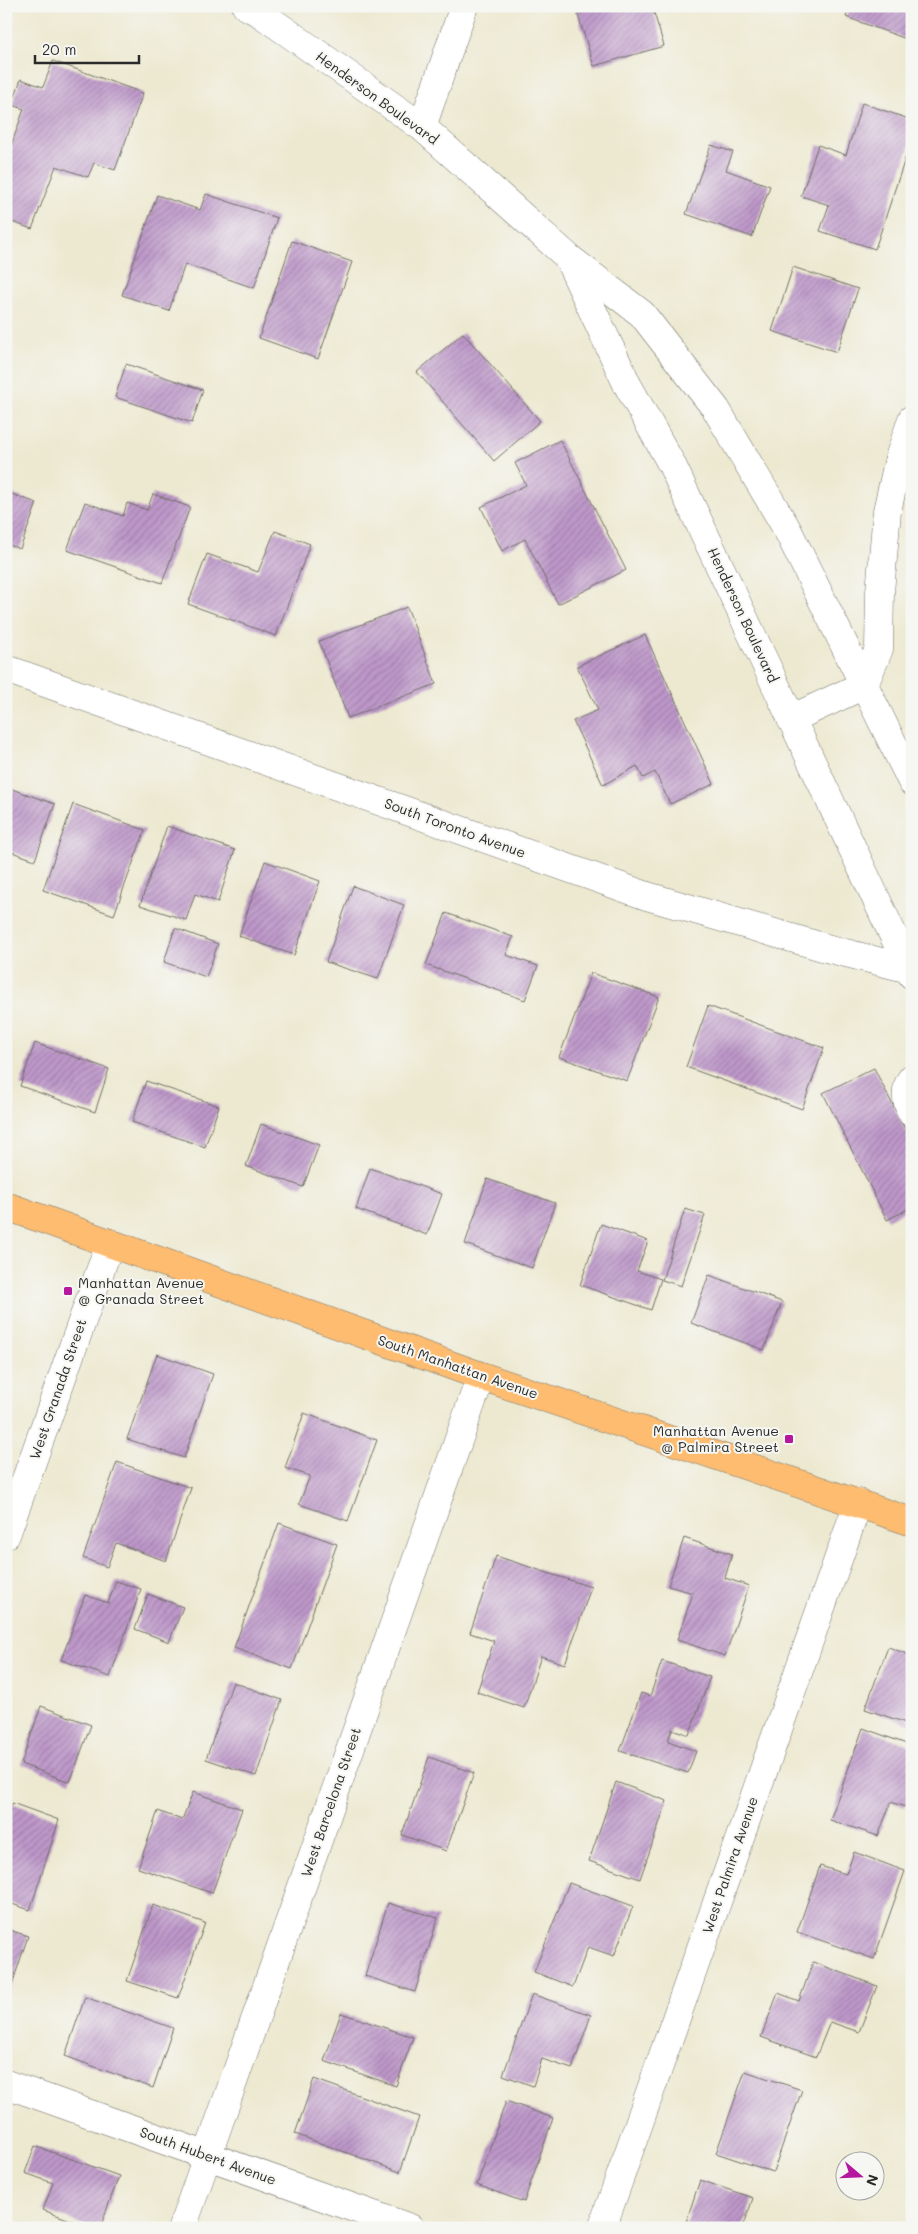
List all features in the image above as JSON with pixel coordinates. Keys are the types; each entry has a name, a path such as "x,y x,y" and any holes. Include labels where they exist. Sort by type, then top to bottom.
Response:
{"main road":[{"name":"South Manhattan Avenue","path":"6,1206 481,1376 858,1502 912,1522"}],"street":[{"name":"Henderson Boulevard","path":"246,6 260,13 422,127 569,258 642,314 716,409 787,529 912,782"},
{"path":"422,127 464,6"},
{"name":"Henderson Boulevard","path":"569,258 627,384 672,465 910,972"},
{"path":"791,719 864,685 879,648 880,592 887,511 899,458 912,419"},
{"name":"South Toronto Avenue","path":"6,669 647,896 910,972"},
{"path":"912,1078 908,1083 907,1104 912,1114"},
{"name":"West Granada Street","path":"6,1535 110,1243"},
{"name":"West Barcelona Street","path":"182,2228 481,1376"},
{"name":"West Palmira Avenue","path":"602,2228 858,1502"},
{"name":"South Hubert Avenue","path":"6,2084 410,2228"}],"building":[{"path":"575,6 652,6 664,46 594,66"},
{"path":"850,6 912,6 912,41 846,17"},
{"path":"53,61 143,93 115,170 94,163 88,177 56,166 32,229 6,220 6,160 24,109 12,105 21,79 43,87"},
{"path":"862,103 912,120 912,138 875,249 820,231 829,205 801,196 818,145 846,155"},
{"path":"711,145 733,152 726,170 770,186 752,237 686,214"},
{"path":"206,194 277,218 254,288 185,264 169,311 122,295 157,195 200,210"},
{"path":"292,241 352,262 318,359 259,338"},
{"path":"793,267 858,289 837,352 772,331"},
{"path":"463,333 540,421 494,461 417,372"},
{"path":"126,364 203,390 192,423 115,397"},
{"path":"560,440 626,570 558,604 525,539 502,551 481,507 526,485 515,463"},
{"path":"6,492 37,503 20,549 6,544"},
{"path":"153,494 190,507 162,583 67,550 85,502 123,516 127,503 147,510"},
{"path":"275,531 310,544 276,636 188,604 207,554 258,572"},
{"path":"407,607 436,684 348,718 319,641"},
{"path":"645,635 714,784 670,804 655,772 643,778 637,766 603,785 573,721 598,710 577,666"},
{"path":"6,787 55,804 35,860 6,850"},
{"path":"73,804 145,830 114,915 43,890"},
{"path":"167,826 235,850 218,902 195,894 186,920 140,905"},
{"path":"265,861 320,881 294,955 239,936"},
{"path":"353,886 404,905 378,979 326,962"},
{"path":"446,913 513,937 506,955 538,966 525,1000 426,965"},
{"path":"175,928 218,944 206,977 164,962"},
{"path":"591,973 659,997 627,1081 559,1057"},
{"path":"708,1006 824,1048 802,1109 686,1067"},
{"path":"35,1043 109,1069 95,1112 20,1086"},
{"path":"874,1068 912,1143 912,1207 887,1220 823,1093"},
{"path":"146,1081 219,1106 205,1147 132,1122"},
{"path":"261,1124 319,1145 303,1187 246,1166"},
{"path":"370,1168 442,1194 427,1235 356,1209"},
{"path":"487,1179 555,1203 532,1268 465,1244"},
{"path":"685,1209 705,1215 681,1286 662,1280"},
{"path":"601,1224 648,1241 637,1271 661,1279 651,1310 580,1285"},
{"path":"709,1275 782,1302 764,1350 691,1323"},
{"path":"157,1354 213,1374 184,1458 127,1439"},
{"path":"304,1413 377,1440 348,1521 299,1504 310,1476 285,1468"},
{"path":"117,1462 191,1488 166,1561 116,1543 107,1567 83,1558"},
{"path":"279,1523 337,1544 292,1669 234,1648"},
{"path":"684,1538 732,1554 725,1578 749,1586 725,1656 677,1640 693,1593 668,1586"},
{"path":"496,1556 591,1587 565,1664 541,1656 524,1708 477,1692 494,1641 470,1633"},
{"path":"116,1581 141,1589 110,1677 61,1660 85,1595 108,1603"},
{"path":"148,1594 183,1607 169,1642 135,1629"},
{"path":"888,1647 910,1655 912,1652 912,1725 865,1709"},
{"path":"662,1661 710,1677 689,1735 672,1729 668,1741 696,1751 688,1773 620,1751 641,1693 650,1696"},
{"path":"233,1682 282,1700 256,1776 206,1759"},
{"path":"41,1706 91,1725 70,1782 21,1764"},
{"path":"863,1728 912,1746 912,1788 905,1807 891,1802 878,1836 830,1820"},
{"path":"429,1757 474,1773 446,1851 402,1835"},
{"path":"616,1782 667,1801 640,1879 589,1861"},
{"path":"193,1792 242,1809 212,1893 138,1868 158,1811 182,1820"},
{"path":"12,1803 59,1820 30,1910 6,1902 6,1821"},
{"path":"854,1852 905,1871 874,1959 797,1932 820,1866 846,1874"},
{"path":"569,1883 633,1906 614,1956 588,1947 573,1987 534,1972"},
{"path":"388,1903 438,1918 415,1992 365,1976"},
{"path":"153,1905 205,1923 178,1998 127,1981"},
{"path":"6,1929 28,1936 9,1994 6,1993"},
{"path":"813,1962 877,1986 859,2032 830,2022 816,2057 761,2037 778,1993 799,2001"},
{"path":"532,1994 591,2015 572,2069 542,2059 533,2086 503,2075"},
{"path":"85,1997 173,2028 153,2088 65,2056"},
{"path":"341,2013 413,2037 396,2086 324,2061"},
{"path":"745,2071 802,2090 773,2172 716,2153"},
{"path":"314,2079 419,2117 400,2172 295,2134"},
{"path":"506,2101 553,2118 524,2202 477,2185"},
{"path":"35,2146 119,2176 100,2228 92,2228 43,2210 53,2183 25,2173"},
{"path":"700,2180 753,2198 743,2228 684,2228"}],"place":[{"name":"Manhattan Avenue @ Granada Street","path":"68,1291"},
{"name":"Manhattan Avenue @ Palmira Street","path":"789,1439"}]}
